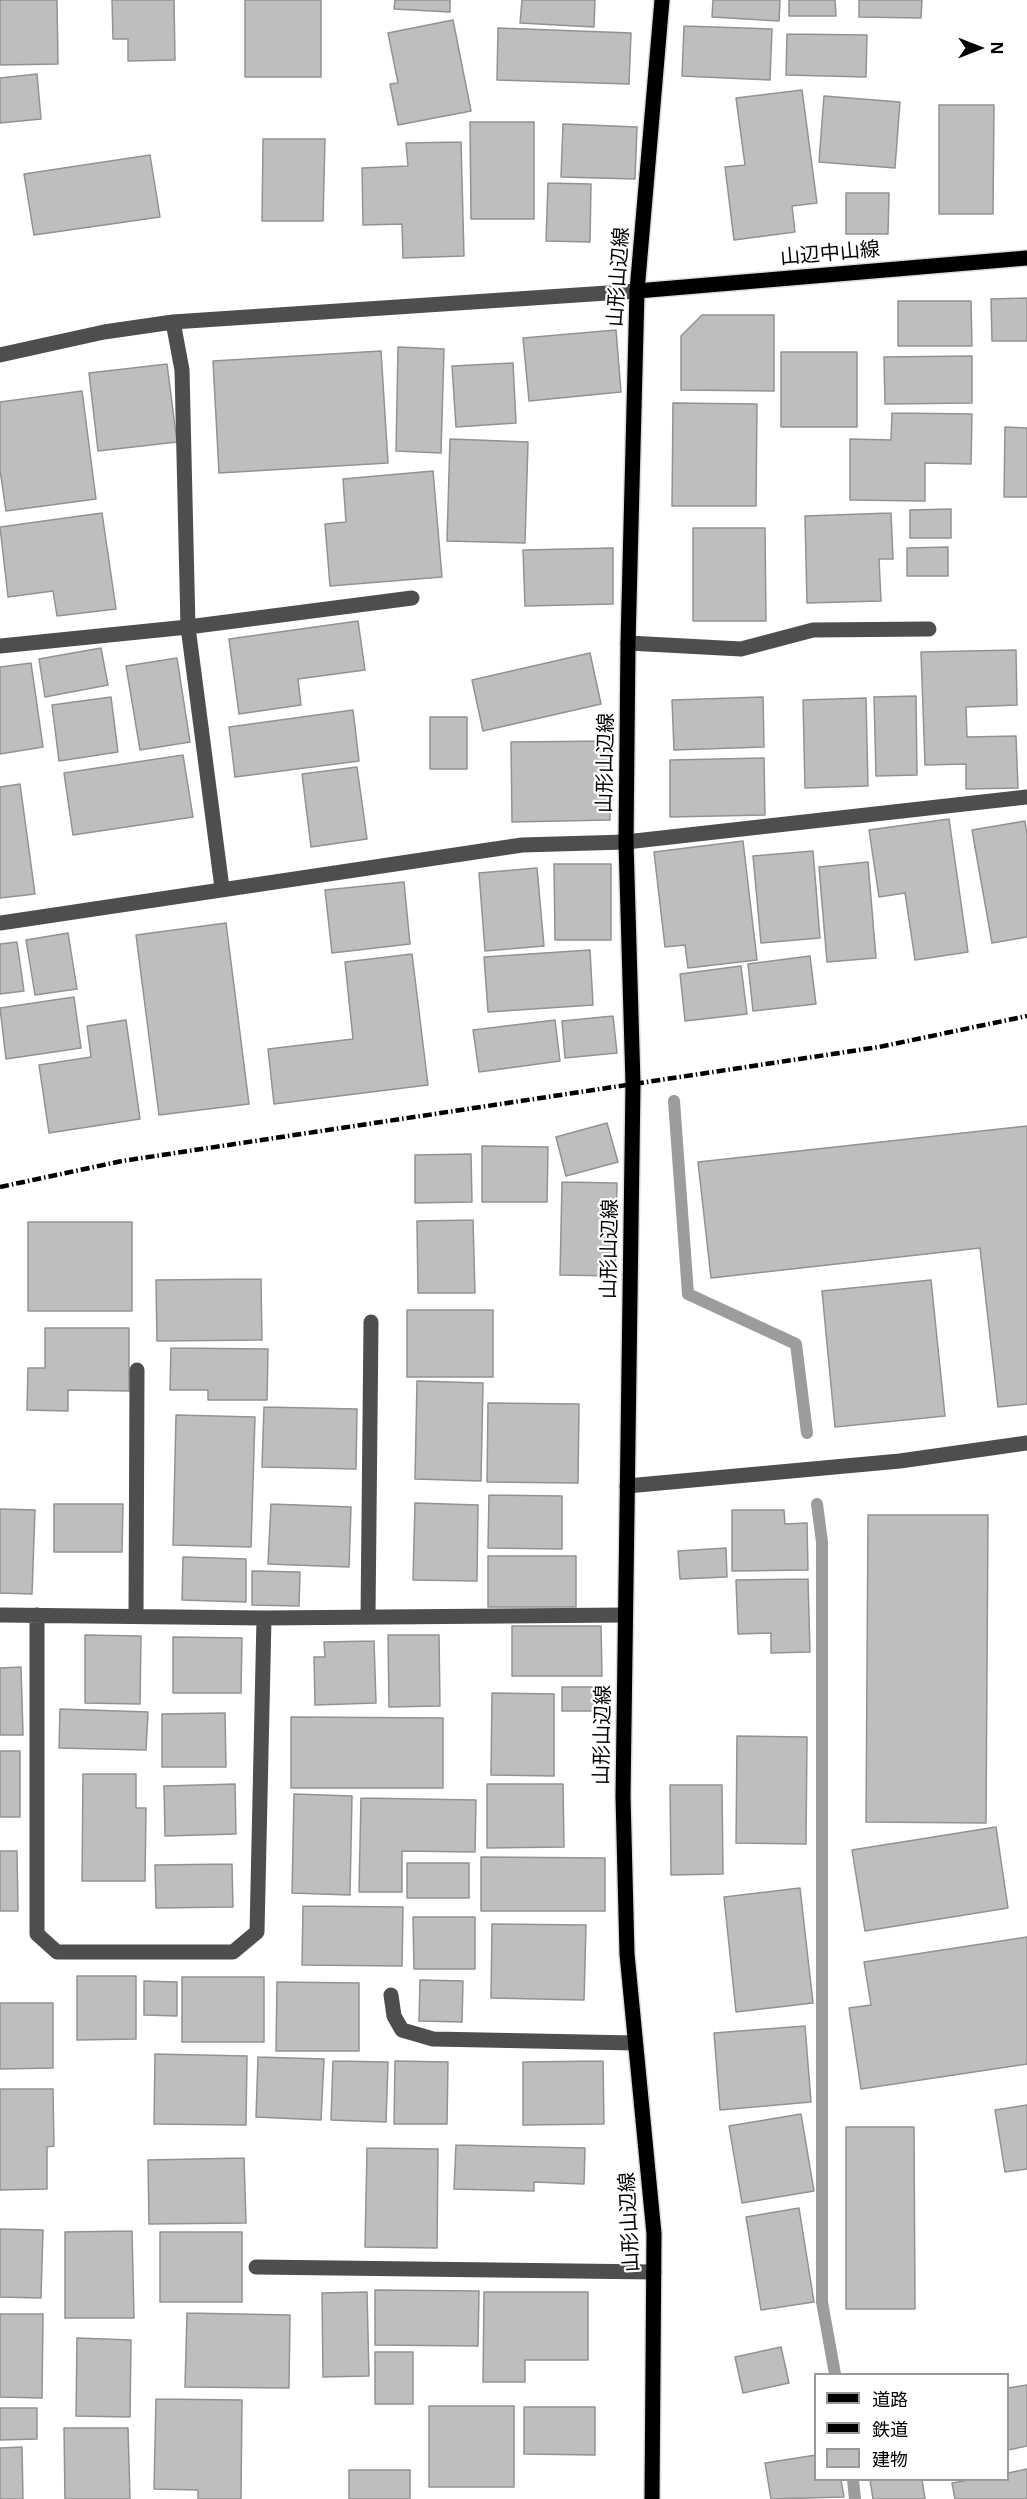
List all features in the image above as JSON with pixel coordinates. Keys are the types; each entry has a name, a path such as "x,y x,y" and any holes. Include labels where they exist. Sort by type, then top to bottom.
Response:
{"main road":[{"name":"山形山辺線","path":"652,2499 654,2234 627,1954 624,1841 633,1084 626,842 628,643 637,291 662,0"},
{"name":"山辺中山線","path":"637,291 1027,258"}],"street":[{"path":"0,355 104,332 173,322 637,291"},
{"path":"173,322 182,370 188,627 222,888"},
{"path":"0,646 188,627 412,598"},
{"path":"628,643 741,649 813,630 929,629"},
{"path":"0,923 522,844 626,842 1027,798"},
{"path":"368,1617 371,1322"},
{"path":"136,1616 137,1370"},
{"path":"627,1486 900,1461 1027,1443"},
{"path":"0,1615 264,1618 625,1615"},
{"path":"37,1615 37,1934 57,1952 233,1952 257,1932 264,1618"},
{"path":"391,1995 394,2016 402,2030 433,2039 635,2043"},
{"path":"256,2267 654,2272"}],"building":[{"path":"0,0 57,0 58,64 0,65"},
{"path":"112,0 174,0 175,60 128,61 128,39 113,39"},
{"path":"245,0 321,0 321,77 245,77"},
{"path":"395,0 450,0 450,12 394,9"},
{"path":"522,0 595,0 594,27 520,23"},
{"path":"713,0 780,0 779,21 712,17"},
{"path":"789,0 835,0 836,16 789,16"},
{"path":"859,0 922,0 921,18 859,17"},
{"path":"453,20 471,111 398,125 390,84 398,83 388,33"},
{"path":"684,26 772,29 770,80 682,76"},
{"path":"498,28 631,33 629,84 497,80"},
{"path":"787,34 867,35 866,77 786,75"},
{"path":"37,74 41,119 0,123 0,78"},
{"path":"802,90 817,203 792,206 795,232 734,240 725,167 745,165 736,98"},
{"path":"824,96 900,102 895,168 819,162"},
{"path":"939,105 994,105 993,214 939,214"},
{"path":"470,122 534,122 534,219 471,219"},
{"path":"563,124 637,127 635,179 561,177"},
{"path":"263,139 325,139 323,221 262,221"},
{"path":"461,142 464,256 403,258 402,224 363,225 362,168 408,166 406,143"},
{"path":"150,155 160,217 34,235 24,174"},
{"path":"548,183 591,184 590,242 546,241"},
{"path":"846,193 889,193 888,234 846,234"},
{"path":"1027,298 1027,341 992,341 991,299"},
{"path":"898,301 971,301 972,346 898,346"},
{"path":"702,315 774,315 774,391 681,390 681,336"},
{"path":"616,330 621,392 529,401 523,338"},
{"path":"398,347 444,349 441,453 396,451"},
{"path":"381,351 388,463 219,473 213,361"},
{"path":"781,352 857,352 857,427 781,427"},
{"path":"972,356 972,403 885,404 884,357"},
{"path":"513,363 516,423 456,427 452,366"},
{"path":"167,364 177,442 98,451 89,373"},
{"path":"82,391 96,499 6,511 0,470 0,402"},
{"path":"673,403 757,404 756,506 672,506"},
{"path":"892,413 972,414 971,464 925,463 925,501 850,500 850,439 891,440"},
{"path":"1005,427 1027,428 1027,497 1004,497"},
{"path":"450,439 528,442 525,543 447,541"},
{"path":"433,471 442,577 330,586 325,524 346,522 343,479"},
{"path":"951,509 951,538 910,538 910,510"},
{"path":"102,513 116,609 57,616 53,591 8,597 0,527"},
{"path":"891,513 893,559 879,559 881,601 807,603 805,516"},
{"path":"693,528 765,528 766,621 693,621"},
{"path":"948,547 948,576 907,576 907,548"},
{"path":"613,548 613,604 525,606 523,550"},
{"path":"358,621 365,670 298,679 301,705 239,714 229,639"},
{"path":"101,648 108,685 45,697 39,659"},
{"path":"1016,650 1017,705 966,707 967,737 1016,736 1018,788 966,789 966,764 925,765 921,652"},
{"path":"590,653 601,704 483,731 472,680"},
{"path":"177,658 190,742 140,750 126,666"},
{"path":"31,663 43,747 0,754 0,667"},
{"path":"916,696 917,775 876,776 874,697"},
{"path":"111,697 118,752 59,761 52,705"},
{"path":"763,697 764,747 674,750 672,700"},
{"path":"866,698 868,786 805,788 803,700"},
{"path":"353,710 359,761 235,777 229,727"},
{"path":"430,717 467,717 467,769 430,769"},
{"path":"609,741 610,820 512,822 511,742"},
{"path":"183,755 193,817 73,835 64,773"},
{"path":"764,758 765,815 670,817 670,760"},
{"path":"357,767 367,839 311,847 302,774"},
{"path":"20,784 35,894 0,898 0,787"},
{"path":"949,819 968,952 915,960 905,893 879,897 869,830"},
{"path":"1025,821 1027,937 992,943 972,830"},
{"path":"743,841 757,960 688,968 685,945 665,947 654,852"},
{"path":"813,851 820,938 761,943 753,856"},
{"path":"868,862 876,958 827,962 819,867"},
{"path":"554,864 611,864 611,940 555,940"},
{"path":"537,868 544,946 485,951 479,873"},
{"path":"404,882 410,944 332,953 325,890"},
{"path":"226,923 249,1104 159,1115 136,935"},
{"path":"68,933 77,989 35,995 26,940"},
{"path":"17,942 24,991 0,994 0,944"},
{"path":"590,950 593,1005 488,1012 484,957"},
{"path":"412,954 428,1085 274,1104 268,1049 353,1039 345,962"},
{"path":"810,956 816,1004 753,1011 748,964"},
{"path":"741,966 747,1014 685,1021 680,974"},
{"path":"74,997 81,1048 6,1059 0,1008"},
{"path":"613,1016 617,1053 565,1058 562,1021"},
{"path":"126,1020 140,1119 49,1133 39,1065 91,1057 87,1026"},
{"path":"555,1020 560,1061 479,1072 473,1030"},
{"path":"607,1123 618,1162 566,1176 556,1137"},
{"path":"1027,1126 1027,1404 998,1407 980,1248 711,1278 698,1162"},
{"path":"482,1146 548,1147 547,1202 482,1202"},
{"path":"471,1154 472,1202 415,1203 415,1155"},
{"path":"562,1182 617,1183 615,1276 560,1275"},
{"path":"473,1220 475,1293 418,1293 417,1221"},
{"path":"28,1222 132,1222 132,1311 28,1311"},
{"path":"261,1279 262,1340 157,1341 156,1280"},
{"path":"931,1280 945,1416 835,1427 822,1291"},
{"path":"407,1310 493,1310 493,1377 407,1377"},
{"path":"45,1328 129,1328 129,1391 68,1390 68,1411 27,1410 28,1368 45,1368"},
{"path":"171,1348 268,1349 267,1400 208,1400 208,1390 170,1390"},
{"path":"417,1381 483,1383 481,1481 415,1479"},
{"path":"488,1403 579,1404 578,1483 487,1482"},
{"path":"264,1407 357,1409 356,1469 262,1467"},
{"path":"176,1415 255,1417 251,1547 173,1545"},
{"path":"489,1495 562,1496 562,1549 488,1548"},
{"path":"415,1503 478,1505 477,1581 413,1580"},
{"path":"54,1504 123,1504 122,1552 54,1552"},
{"path":"271,1504 351,1507 349,1567 268,1564"},
{"path":"0,1509 35,1510 32,1594 0,1593"},
{"path":"732,1510 784,1510 785,1524 807,1523 808,1570 732,1571"},
{"path":"868,1515 988,1515 986,1823 866,1822"},
{"path":"726,1548 727,1577 680,1579 678,1551"},
{"path":"488,1556 576,1556 576,1607 488,1607"},
{"path":"183,1557 246,1559 246,1602 182,1600"},
{"path":"252,1571 300,1572 299,1606 252,1605"},
{"path":"808,1579 810,1652 771,1653 771,1633 738,1634 736,1580"},
{"path":"512,1626 601,1626 602,1676 512,1676"},
{"path":"85,1635 141,1636 140,1704 85,1703"},
{"path":"388,1635 439,1635 440,1706 389,1707"},
{"path":"173,1637 242,1638 241,1693 173,1693"},
{"path":"374,1641 376,1703 315,1705 314,1657 325,1657 324,1642"},
{"path":"21,1667 23,1735 0,1735 0,1668"},
{"path":"562,1687 608,1687 608,1711 562,1711"},
{"path":"492,1693 554,1694 554,1776 491,1775"},
{"path":"60,1709 148,1712 146,1750 59,1748"},
{"path":"225,1713 226,1767 162,1767 162,1714"},
{"path":"291,1717 443,1718 443,1788 291,1788"},
{"path":"737,1736 807,1737 806,1844 736,1843"},
{"path":"0,1751 20,1751 20,1817 0,1817"},
{"path":"83,1774 136,1774 136,1808 146,1808 145,1881 82,1881"},
{"path":"235,1784 236,1834 165,1836 164,1786"},
{"path":"487,1784 563,1784 564,1847 487,1848"},
{"path":"670,1785 722,1785 723,1874 671,1875"},
{"path":"294,1794 352,1796 350,1895 292,1893"},
{"path":"361,1798 476,1800 475,1852 402,1851 402,1892 359,1892"},
{"path":"996,1827 1008,1908 865,1931 852,1850"},
{"path":"0,1851 17,1851 18,1911 0,1911"},
{"path":"481,1857 605,1858 605,1911 481,1911"},
{"path":"407,1863 469,1863 469,1898 407,1898"},
{"path":"232,1864 233,1907 156,1908 155,1865"},
{"path":"800,1888 813,2003 736,2012 724,1897"},
{"path":"303,1906 403,1907 402,1966 302,1965"},
{"path":"413,1917 475,1917 475,1969 414,1969"},
{"path":"492,1924 586,1925 584,2000 491,1998"},
{"path":"1027,1937 1027,2064 861,2089 849,2008 871,2005 864,1962"},
{"path":"77,1976 136,1976 136,2039 77,2040"},
{"path":"182,1977 264,1977 264,2042 182,2042"},
{"path":"420,1980 463,1981 462,2022 419,2021"},
{"path":"144,1981 177,1982 177,2016 144,2015"},
{"path":"277,1982 359,1983 359,2051 276,2051"},
{"path":"0,2003 53,2003 53,2068 0,2069"},
{"path":"805,2026 811,2102 720,2110 714,2033"},
{"path":"155,2054 247,2056 246,2125 154,2124"},
{"path":"258,2057 324,2059 321,2120 256,2117"},
{"path":"333,2061 388,2062 386,2122 331,2120"},
{"path":"395,2061 448,2062 447,2124 394,2124"},
{"path":"603,2061 604,2124 523,2125 523,2062"},
{"path":"0,2089 53,2089 54,2146 47,2147 47,2189 0,2190"},
{"path":"1027,2105 1027,2169 1005,2172 995,2110"},
{"path":"801,2114 814,2191 742,2203 729,2126"},
{"path":"846,2127 914,2127 915,2309 846,2309"},
{"path":"456,2145 585,2148 584,2184 534,2182 534,2191 454,2189"},
{"path":"367,2148 438,2149 437,2248 365,2247"},
{"path":"244,2158 246,2223 149,2224 148,2160"},
{"path":"799,2208 814,2302 761,2310 746,2217"},
{"path":"0,2229 43,2230 41,2298 0,2297"},
{"path":"132,2231 134,2318 65,2318 65,2232"},
{"path":"160,2232 242,2232 242,2302 160,2302"},
{"path":"375,2290 479,2291 478,2346 375,2345"},
{"path":"367,2292 369,2376 323,2377 322,2293"},
{"path":"484,2292 588,2292 588,2360 525,2360 525,2382 483,2382"},
{"path":"187,2313 290,2315 289,2388 185,2387"},
{"path":"0,2314 43,2314 42,2398 0,2397"},
{"path":"77,2338 131,2340 130,2417 76,2416"},
{"path":"781,2347 789,2383 743,2393 735,2357"},
{"path":"375,2352 413,2352 413,2404 375,2404"},
{"path":"1027,2385 1027,2446 1009,2450 1009,2388"},
{"path":"156,2399 242,2400 241,2499 198,2499 198,2490 154,2489"},
{"path":"429,2406 514,2406 514,2487 429,2487"},
{"path":"524,2407 595,2407 595,2455 524,2454"},
{"path":"0,2408 37,2408 37,2439 0,2440"},
{"path":"64,2428 128,2428 130,2499 65,2499"},
{"path":"22,2447 23,2499 0,2499 0,2448"},
{"path":"814,2455 814,2481 841,2481 844,2497 771,2499 765,2463"},
{"path":"1027,2469 1027,2499 955,2499 952,2483 1009,2481 1009,2473"},
{"path":"349,2470 410,2470 410,2499 349,2499"},
{"path":"870,2481 922,2481 925,2499 873,2499"}],"waterway":[{"path":"674,1101 688,1294 796,1344 807,1433"},
{"path":"817,1504 822,1542 822,2302 835,2373"},
{"path":"853,2481 855,2499"}],"railway":[{"path":"0,1187 122,1161 879,1047 1027,1016"}]}
